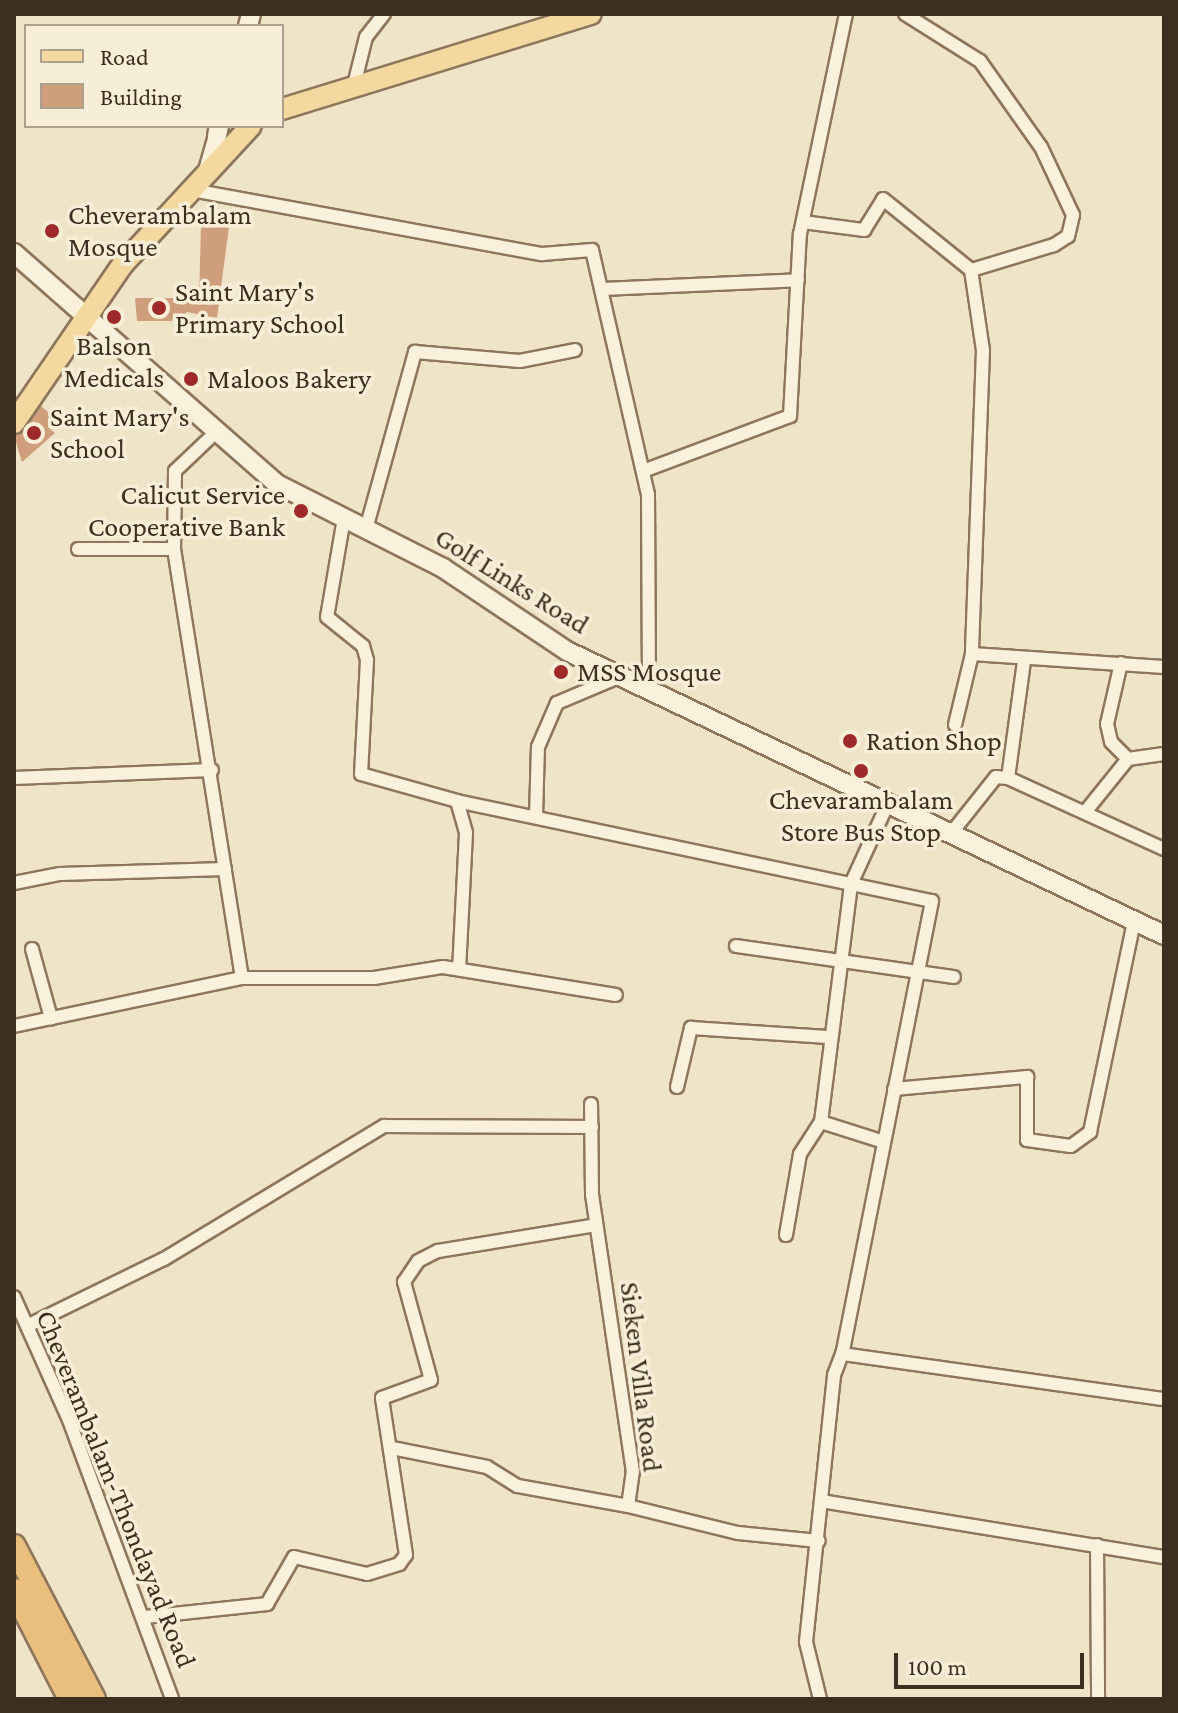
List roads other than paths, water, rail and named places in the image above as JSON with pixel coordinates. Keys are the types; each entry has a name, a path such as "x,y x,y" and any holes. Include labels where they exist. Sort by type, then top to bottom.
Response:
{"highway":[{"path":"14,1546 94,1699"},
{"path":"14,1590 70,1699"}],"main road":[{"path":"284,108 591,14"},
{"path":"14,423 90,320 123,264 199,182 219,139 246,128"},
{"name":"Golf Links Road","path":"14,253 215,433 277,484 366,529 621,676 953,831 1164,935"}],"street":[{"path":"354,85 366,37 384,14"},
{"path":"643,471 790,416 803,222 846,14"},
{"path":"905,14 980,61 1041,147 1073,215 1068,236 1054,245 971,270"},
{"path":"199,182 542,254 592,250 643,471 649,689"},
{"path":"803,222 864,230 883,199 971,270 983,350 972,654 955,725"},
{"path":"603,289 798,280"},
{"path":"366,529 415,352 520,361 575,350"},
{"path":"215,433 175,471 174,549 212,770 242,978"},
{"path":"344,518 327,617 363,646 367,660 361,774 457,801 932,901 842,1354 821,1501 806,1642 820,1699"},
{"path":"78,549 174,549"},
{"path":"972,654 1024,661 1067,656 1164,667"},
{"path":"1008,778 1024,661"},
{"path":"1121,663 1107,724 1111,742 1128,759"},
{"path":"536,817 538,747 557,703 621,676"},
{"path":"1086,811 1128,759 1164,754"},
{"path":"14,778 212,770"},
{"path":"953,831 996,777 1008,778 1164,849"},
{"path":"457,801 466,833 459,969"},
{"path":"786,1235 800,1154 821,1122 828,1037 851,884 889,801"},
{"path":"14,883 60,874 225,869"},
{"path":"894,1089 1027,1077 1027,1140 1071,1146 1090,1132 1134,922"},
{"path":"736,946 954,977"},
{"path":"32,949 51,1018"},
{"path":"14,1026 242,978 374,978 459,969 616,995"},
{"path":"677,1087 691,1028 828,1037"},
{"name":"Sieken Villa Road","path":"392,1448 487,1467 518,1486 628,1506 633,1472 596,1225 591,1104"},
{"path":"821,1122 884,1142"},
{"path":"27,1326 164,1259 384,1126 592,1127"},
{"path":"145,1617 267,1604 294,1557 367,1574 399,1564 406,1555 382,1398 431,1380 404,1282 418,1261 438,1251 596,1225"},
{"name":"Cheverambalam-Thondayad Road","path":"14,1297 145,1617 172,1699"},
{"path":"842,1354 1164,1399"},
{"path":"821,1501 1164,1557"},
{"path":"628,1506 738,1533 819,1541"},
{"path":"1097,1545 1098,1699"}],"place":[{"name":"Cheverambalam Mosque","path":"52,231"},
{"name":"Saint Mary's Primary School","path":"159,308"},
{"name":"Balson Medicals","path":"114,317"},
{"name":"Maloos Bakery","path":"191,379"},
{"name":"Saint Mary's School","path":"34,433"},
{"name":"Calicut Service Cooperative Bank","path":"301,511"},
{"name":"MSS Mosque","path":"561,672"},
{"name":"Ration Shop","path":"850,741"},
{"name":"Chevarambalam Store Bus Stop","path":"861,771"}]}
